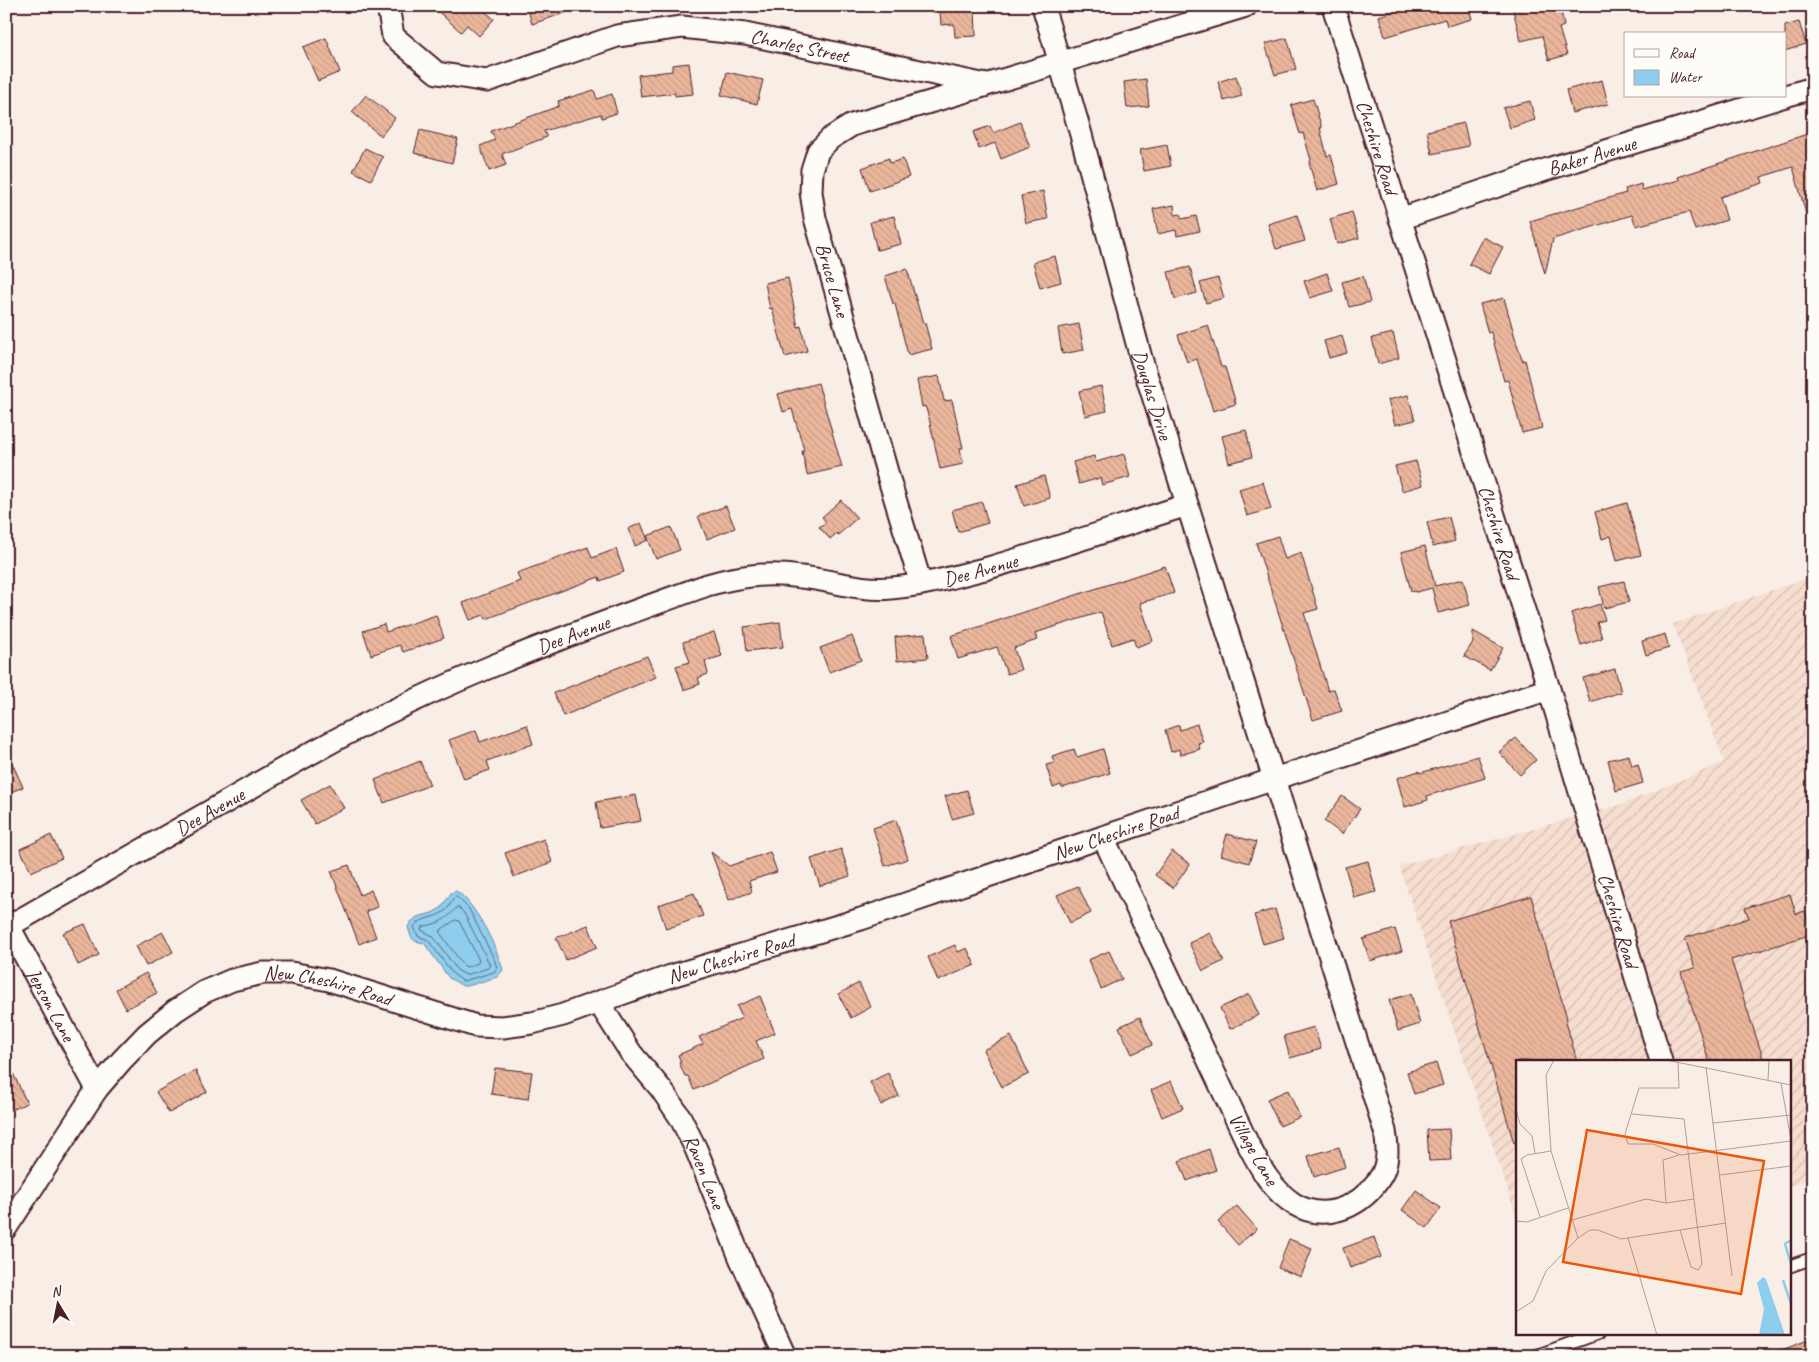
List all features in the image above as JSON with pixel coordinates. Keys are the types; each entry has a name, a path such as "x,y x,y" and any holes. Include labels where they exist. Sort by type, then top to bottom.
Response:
{"street":[{"name":"Charles Street","path":"388,6 393,36 437,73 487,81 617,36 682,27 745,34 986,85 1246,6"},
{"name":"Douglas Drive","path":"1043,6 1080,131 1141,358 1274,779"},
{"name":"Cheshire Road","path":"1332,6 1549,689 1661,1060"},
{"name":"Bruce Lane","path":"921,584 889,479 815,218 810,192 812,170 818,152 831,138 852,125 986,85"},
{"name":"Baker Avenue","path":"1786,96 1813,88"},
{"name":"Baker Avenue","path":"1400,219 1551,168 1778,98"},
{"name":"Dee Avenue","path":"8,924 348,733 467,676 587,628 707,584 738,577 769,574 801,577 859,588 890,589 921,584 1014,560 1187,505"},
{"name":"New Cheshire Road","path":"6,1228 97,1089 122,1060 147,1034 175,1011 204,992 232,980 263,973 291,973 329,980 476,1026 503,1027 532,1022 599,1003 671,976 861,919 1274,779 1549,689"},
{"name":"Village Lane","path":"1103,837 1261,1168 1274,1188 1295,1204 1314,1211 1334,1212 1354,1204 1370,1192 1383,1172 1387,1151 1386,1131 1274,779"},
{"name":"Jepson Lane","path":"8,924 97,1089"},
{"name":"Raven Lane","path":"599,1003 632,1053 661,1088 680,1116 696,1149 741,1260 785,1356"}],"lane":[{"path":"1792,1265 1813,1258"},
{"path":"1536,1356 1596,1334"}],"shaded area":[{"path":"1813,576 1813,1178 1792,1185 1792,1060 1516,1060 1516,1215 1399,866 1623,804 1724,762 1673,624"}],"water":[{"path":"456,891 471,905 478,915 491,938 503,970 497,977 468,986 463,986 449,978 424,943 415,941 411,937 408,927 417,917 432,913 441,908 451,893"}],"building":[{"path":"432,6 479,6 494,19 479,36 467,25 461,32"},
{"path":"527,6 577,6 577,9 532,24"},
{"path":"1411,6 1475,6 1476,10 1470,12 1472,19 1447,26 1445,19 1385,37 1379,16"},
{"path":"1512,6 1560,6 1564,26 1559,28 1567,55 1549,60 1542,36 1521,41"},
{"path":"975,9 976,36 955,37 954,24 941,25 940,11"},
{"path":"1799,22 1806,44 1786,51 1785,26"},
{"path":"326,38 340,72 318,81 303,47"},
{"path":"1287,38 1296,69 1275,75 1265,44"},
{"path":"689,63 693,94 675,96 675,93 641,97 638,75 672,71 672,65"},
{"path":"727,72 763,80 757,104 721,95"},
{"path":"1236,76 1242,96 1224,101 1218,82"},
{"path":"1146,79 1149,106 1127,108 1124,82"},
{"path":"1602,80 1608,104 1572,113 1566,90"},
{"path":"594,90 597,99 612,94 617,113 602,118 601,114 544,131 547,137 502,154 506,165 489,171 480,146 495,140 491,131 559,106 558,101"},
{"path":"366,95 395,118 381,136 352,112"},
{"path":"1313,99 1322,128 1320,128 1327,156 1331,155 1339,184 1317,191 1303,133 1300,134 1291,105"},
{"path":"1530,101 1535,120 1510,128 1503,108"},
{"path":"1020,122 1030,147 1001,159 995,143 979,149 973,132 990,126 993,133"},
{"path":"1464,123 1469,146 1432,154 1427,131"},
{"path":"420,130 458,139 452,163 414,153"},
{"path":"1807,134 1808,137 1810,136 1813,146 1813,221 1808,221 1793,167 1761,177 1763,183 1720,197 1727,220 1695,230 1689,212 1636,226 1632,215 1553,239 1545,274 1530,221 1626,193 1625,189 1641,184 1642,190 1679,180 1678,177"},
{"path":"1167,145 1171,166 1144,171 1140,150"},
{"path":"365,148 383,157 371,180 353,171"},
{"path":"889,158 890,163 903,159 909,177 870,191 862,168"},
{"path":"1043,191 1048,219 1026,223 1021,196"},
{"path":"1174,205 1175,215 1180,214 1182,219 1196,216 1200,231 1177,236 1176,230 1158,234 1153,209"},
{"path":"1352,212 1359,238 1337,244 1330,219"},
{"path":"1297,215 1305,241 1276,249 1268,224"},
{"path":"894,216 901,244 877,250 870,222"},
{"path":"1483,237 1503,247 1489,274 1469,264"},
{"path":"1055,256 1061,282 1040,288 1033,262"},
{"path":"1190,267 1197,293 1175,299 1168,272"},
{"path":"907,269 932,349 908,355 895,304 893,304 885,276"},
{"path":"1327,273 1333,291 1310,298 1304,281"},
{"path":"1363,276 1370,302 1349,307 1342,282"},
{"path":"788,278 798,327 801,326 807,351 785,357 772,308 770,309 765,283"},
{"path":"1218,278 1224,298 1206,303 1200,283"},
{"path":"1504,298 1518,348 1523,361 1525,360 1542,428 1522,433 1508,380 1504,381 1491,332 1488,333 1480,304"},
{"path":"1079,324 1084,350 1062,354 1058,328"},
{"path":"1208,325 1221,367 1225,367 1236,404 1213,411 1197,359 1187,362 1178,335"},
{"path":"1393,333 1399,358 1378,364 1372,338"},
{"path":"1342,336 1347,353 1329,358 1324,341"},
{"path":"939,376 944,401 952,400 963,448 960,448 963,464 940,469 929,418 925,406 922,407 917,380"},
{"path":"818,383 842,467 807,475 802,451 804,450 792,409 783,412 778,394"},
{"path":"1101,386 1107,411 1085,416 1079,391"},
{"path":"1408,395 1415,420 1395,425 1388,400"},
{"path":"1246,430 1252,457 1229,463 1222,436"},
{"path":"1124,454 1130,477 1102,485 1100,478 1079,484 1073,462 1094,456 1096,462"},
{"path":"1416,461 1423,485 1402,491 1395,466"},
{"path":"1044,476 1050,498 1024,506 1017,484"},
{"path":"1263,482 1271,509 1247,516 1239,489"},
{"path":"841,500 857,518 838,535 837,533 830,539 819,527 826,522 822,517"},
{"path":"982,502 988,523 958,532 952,510"},
{"path":"1627,503 1641,555 1617,561 1611,536 1602,539 1595,512"},
{"path":"726,506 735,528 707,539 698,516"},
{"path":"1449,517 1455,541 1433,547 1427,522"},
{"path":"641,523 648,540 635,546 628,529"},
{"path":"671,527 680,550 656,559 647,536"},
{"path":"1278,536 1285,559 1301,553 1318,609 1304,613 1328,691 1334,689 1342,711 1313,720 1256,543"},
{"path":"1425,546 1435,586 1463,579 1470,605 1438,613 1432,588 1417,592 1411,591 1401,552"},
{"path":"588,547 592,558 616,549 624,572 600,581 599,577 486,619 484,615 470,620 463,603 520,581 517,573"},
{"path":"1165,566 1174,593 1140,603 1153,641 1136,647 1133,638 1112,645 1101,612 1035,633 1037,640 1014,648 1021,670 1007,674 997,647 958,659 951,636"},
{"path":"1624,581 1629,602 1604,608 1599,587"},
{"path":"1600,604 1605,620 1597,622 1602,638 1581,645 1571,613"},
{"path":"436,615 444,638 403,652 400,645 371,655 363,631 384,624 386,632"},
{"path":"780,622 783,647 747,651 744,627"},
{"path":"1473,631 1503,648 1490,670 1464,656 1473,642"},
{"path":"714,632 722,656 705,661 708,674 698,678 700,684 684,690 676,666 690,662 683,642"},
{"path":"925,634 928,658 897,661 895,637"},
{"path":"1665,634 1669,648 1646,655 1642,641"},
{"path":"852,636 861,660 829,672 820,648"},
{"path":"647,656 656,677 563,716 554,693"},
{"path":"1615,669 1621,692 1590,702 1583,678"},
{"path":"1197,724 1203,742 1198,743 1200,749 1180,755 1179,749 1171,752 1165,730 1179,725 1180,730"},
{"path":"527,725 533,744 487,761 490,770 464,779 449,740 476,730 480,742"},
{"path":"1516,738 1536,760 1520,775 1499,752"},
{"path":"1074,749 1077,757 1103,749 1110,773 1062,788 1061,785 1053,788 1046,765 1054,763 1052,756"},
{"path":"6,750 23,787 6,794"},
{"path":"1629,755 1632,766 1638,764 1643,783 1616,791 1608,760"},
{"path":"1478,756 1485,778 1427,796 1428,800 1405,807 1397,778"},
{"path":"420,761 430,785 384,803 375,780"},
{"path":"330,784 344,808 315,824 301,800"},
{"path":"967,790 974,813 952,819 945,796"},
{"path":"636,795 641,821 600,828 596,802"},
{"path":"1342,796 1360,809 1342,834 1324,821"},
{"path":"896,820 908,859 885,866 873,828"},
{"path":"1227,834 1256,842 1249,863 1221,855"},
{"path":"51,835 62,858 31,872 20,849"},
{"path":"544,839 552,862 514,877 505,853"},
{"path":"841,849 850,876 820,886 811,859"},
{"path":"1172,851 1190,864 1173,888 1155,875"},
{"path":"711,852 729,866 770,852 777,872 749,881 752,892 729,900"},
{"path":"1368,861 1376,892 1354,898 1345,867"},
{"path":"349,865 360,895 371,890 378,907 366,911 376,937 359,944 331,871"},
{"path":"1078,886 1091,913 1070,923 1057,895"},
{"path":"694,893 703,916 666,929 658,905"},
{"path":"1790,894 1796,914 1805,911 1812,934 1731,960 1764,1060 1709,1060 1681,972 1695,968 1685,938 1749,918 1745,908"},
{"path":"1531,896 1567,1018 1566,1022 1577,1060 1516,1060 1516,1142 1514,1143 1448,921"},
{"path":"1275,909 1284,938 1263,944 1254,915"},
{"path":"85,924 99,955 78,965 63,933"},
{"path":"588,925 597,947 566,960 556,938"},
{"path":"1395,929 1402,951 1370,961 1363,939"},
{"path":"163,932 173,952 146,966 136,946"},
{"path":"1210,933 1224,961 1203,971 1189,943"},
{"path":"955,945 958,952 967,948 975,965 938,981 928,957"},
{"path":"1109,951 1122,979 1101,989 1088,960"},
{"path":"146,973 157,993 126,1009 116,989"},
{"path":"859,983 871,1007 851,1018 838,994"},
{"path":"1249,994 1259,1015 1230,1029 1220,1008"},
{"path":"1411,994 1420,1024 1398,1031 1389,1000"},
{"path":"760,996 775,1033 756,1041 764,1059 694,1090 688,1076 685,1076 679,1063 681,1062 678,1055 703,1044 699,1037 742,1018 737,1006"},
{"path":"1140,1017 1152,1045 1132,1054 1119,1027"},
{"path":"1314,1027 1321,1049 1290,1058 1284,1036"},
{"path":"1011,1036 1029,1074 1002,1087 983,1050"},
{"path":"6,1058 27,1103 6,1112"},
{"path":"1436,1063 1443,1085 1414,1094 1407,1072"},
{"path":"495,1068 532,1072 528,1099 491,1094"},
{"path":"195,1070 207,1092 169,1113 156,1092"},
{"path":"888,1073 899,1096 881,1105 870,1082"},
{"path":"1171,1081 1183,1108 1162,1117 1151,1090"},
{"path":"1288,1090 1300,1117 1280,1126 1267,1099"},
{"path":"1449,1129 1451,1160 1429,1161 1427,1130"},
{"path":"1339,1147 1345,1167 1314,1177 1308,1156"},
{"path":"1209,1149 1216,1170 1187,1181 1179,1161"},
{"path":"1416,1190 1441,1208 1427,1228 1402,1210"},
{"path":"1237,1206 1257,1229 1238,1245 1218,1222"},
{"path":"1374,1237 1381,1257 1350,1268 1343,1248"},
{"path":"1289,1239 1312,1248 1301,1277 1278,1268"},
{"path":"1813,1338 1813,1356 1769,1356 1769,1355"}]}
